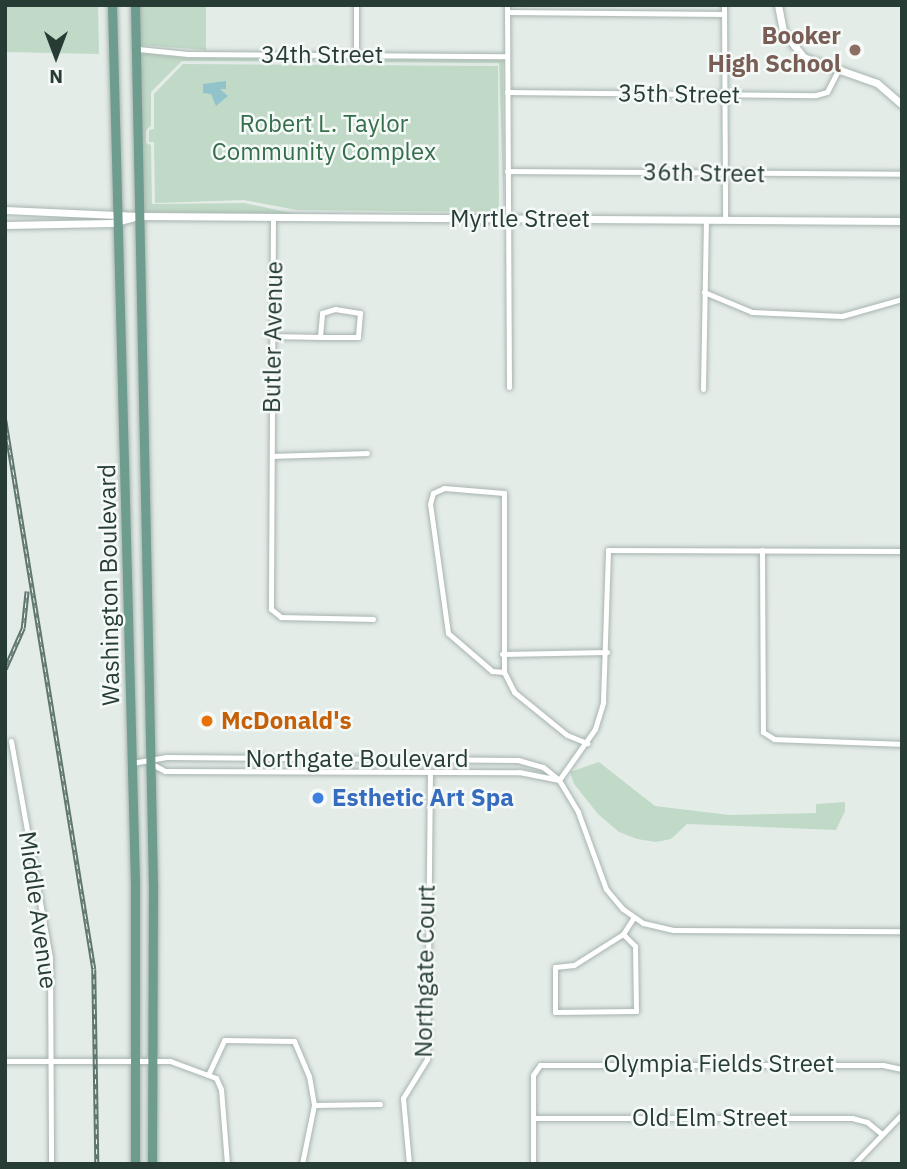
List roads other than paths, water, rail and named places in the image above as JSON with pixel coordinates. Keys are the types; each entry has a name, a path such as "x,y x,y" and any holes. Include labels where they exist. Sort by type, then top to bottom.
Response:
{"main road":[{"name":"Washington Boulevard","path":"111,5 120,218 117,268 132,763 136,1164"},
{"name":"Washington Boulevard","path":"135,5 138,49 150,763 152,1164"}],"street":[{"path":"356,5 356,55"},
{"path":"724,5 725,220"},
{"path":"778,5 791,45 818,66 877,83 902,105"},
{"path":"509,387 507,9 724,14"},
{"name":"34th Street","path":"138,49 188,54 507,57"},
{"name":"35th Street","path":"507,92 823,94 837,72"},
{"name":"36th Street","path":"507,171 902,174"},
{"name":"Myrtle Street","path":"5,210 120,218"},
{"name":"Myrtle Street","path":"5,225 139,216 902,221"},
{"name":"Butler Avenue","path":"274,217 273,612 281,617 373,619"},
{"path":"703,389 706,220"},
{"path":"704,292 752,312 842,316 902,299"},
{"path":"272,336 320,337 358,337 360,313 347,309 324,311 320,337"},
{"path":"272,456 367,453"},
{"path":"504,672 492,671 449,633 430,504 433,493 444,488 504,493 504,672 514,692 567,735 587,743"},
{"path":"559,780 587,743 605,692 608,550 902,551"},
{"path":"762,550 763,733 774,738 902,744"},
{"path":"502,654 607,652"},
{"name":"Middle Avenue","path":"11,741 50,958 51,1164"},
{"name":"Northgate Boulevard","path":"132,763 150,763 166,757 518,760 543,767 559,780 578,812 607,889 634,917 673,930 902,931"},
{"name":"Northgate Boulevard","path":"150,763 165,771 519,772 559,780"},
{"name":"Northgate Court","path":"409,1164 403,1098 422,1070 428,1047 430,772"},
{"path":"623,934 635,946 636,1011 555,1012 555,967 574,965 623,934 634,917"},
{"path":"208,1075 223,1040 294,1041 309,1076 314,1105 302,1164"},
{"path":"5,1061 170,1061 208,1075 220,1084 227,1164"},
{"name":"Olympia Fields Street","path":"533,1118 537,1067 869,1065 902,1069"},
{"path":"314,1105 380,1104"},
{"path":"854,1164 902,1114"},
{"path":"533,1118 533,1164"},
{"name":"Old Elm Street","path":"533,1118 852,1118 867,1122 882,1134"}],"water":[{"path":"226,81 226,89 220,89 228,96 216,106 211,94 203,93 203,84"}],"railway":[{"path":"5,420 94,969 97,1164"},
{"path":"5,669 23,628 27,591"}],"place":[{"name":"Booker High School","path":"855,50"},
{"name":"McDonald's","path":"207,721"},
{"name":"Esthetic Art Spa","path":"318,798"}],"park label":[{"name":"Robert L. Taylor Community Complex","path":"324,138"}]}
